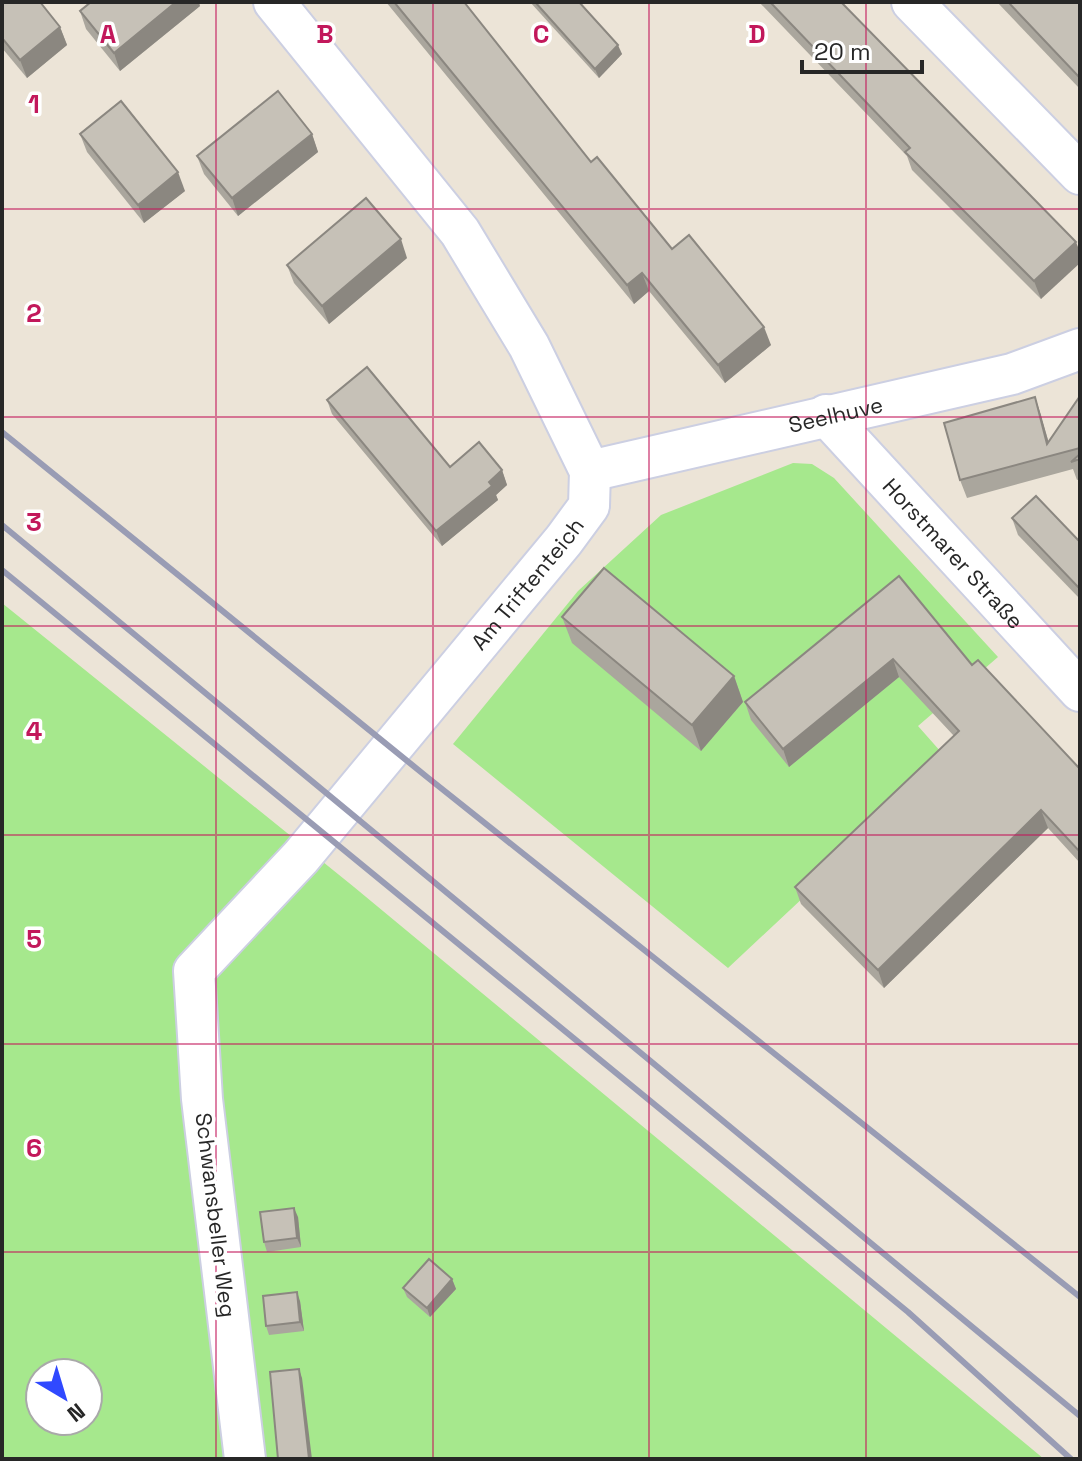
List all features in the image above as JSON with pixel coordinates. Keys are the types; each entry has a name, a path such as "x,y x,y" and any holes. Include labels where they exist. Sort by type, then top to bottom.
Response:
{"street":[{"path":"274,2 460,232 529,346 590,471"},
{"path":"912,2 1080,174"},
{"name":"Seelhuve","path":"590,471 1012,374 1080,349"},
{"name":"Horstmarer Straße","path":"826,415 1080,691"},
{"name":"Am Triftenteich","path":"194,971 301,857 564,540 589,506 590,471"},
{"name":"Schwansbeller Weg","path":"194,971 202,1099 245,1459"}],"green space":[{"path":"793,463 812,464 834,478 998,657 918,726 949,761 728,968 453,744 578,591 661,515"},
{"path":"2,603 354,887 1044,1459 2,1459"}],"building":[{"path":"2,2 40,2 60,27 20,60 2,38"},
{"path":"91,2 176,2 114,53 80,11"},
{"path":"394,2 464,2 591,162 597,157 672,249 689,235 764,327 718,365 642,273 627,285"},
{"path":"535,2 579,2 618,45 595,69"},
{"path":"770,2 841,2 1076,242 1034,281 905,152 910,148"},
{"path":"1008,2 1080,4 1080,78"},
{"path":"278,91 312,134 232,198 197,156"},
{"path":"121,101 178,172 138,205 80,134"},
{"path":"366,198 401,239 322,306 287,265"},
{"path":"367,367 450,467 479,442 502,470 489,482 492,486 436,531 327,400"},
{"path":"1080,396 1080,448 960,480 944,423 1035,397 1047,444"},
{"path":"1036,496 1080,542 1080,589 1012,518"},
{"path":"604,568 734,676 692,725 562,617"},
{"path":"899,576 972,665 978,660 1080,769 1080,852 1041,810 878,970 795,887 959,731 893,659 783,749 745,702"},
{"path":"294,1208 297,1238 264,1242 260,1212"},
{"path":"429,1259 452,1279 427,1308 403,1288"},
{"path":"297,1292 300,1322 266,1326 263,1296"},
{"path":"299,1369 309,1459 278,1459 270,1372"}],"railway":[{"path":"2,432 427,777 1080,1297"},
{"path":"2,525 1080,1416"},
{"path":"2,570 908,1312 1071,1459"}]}
